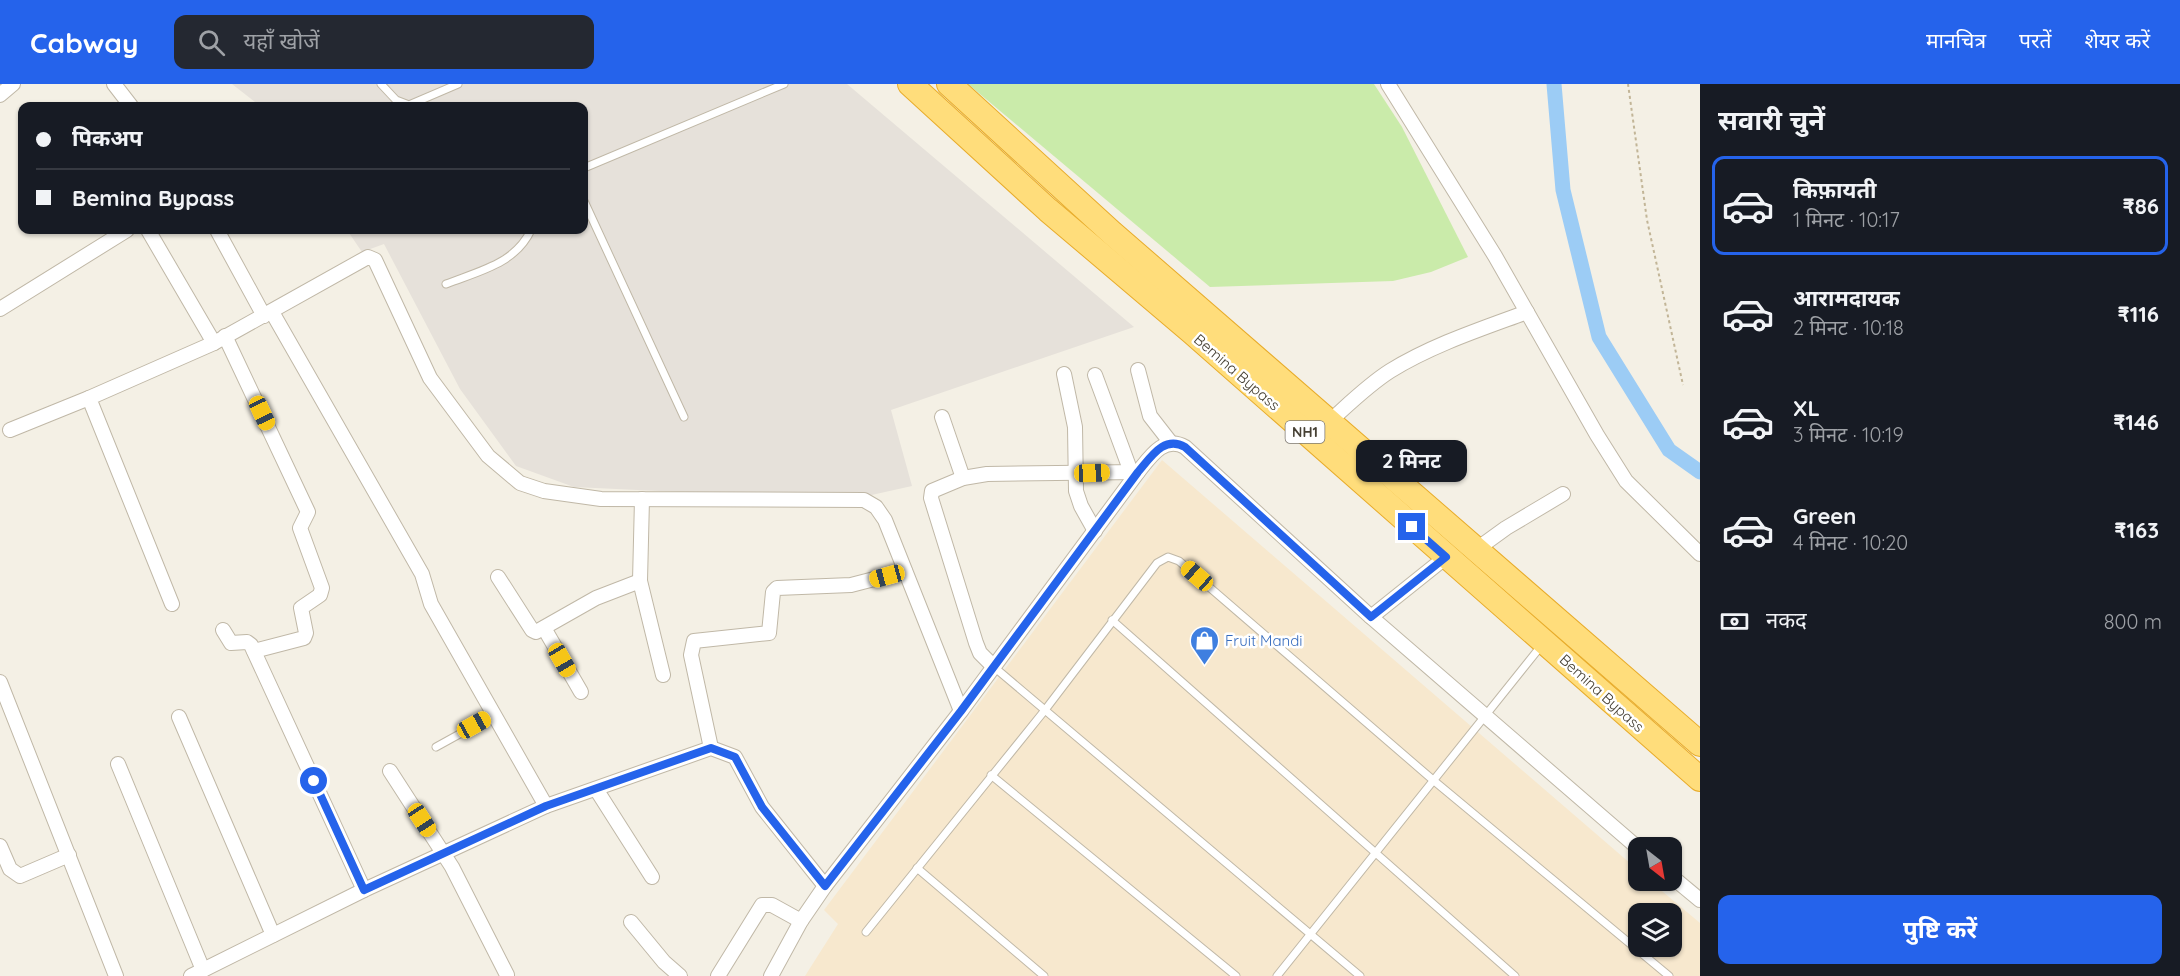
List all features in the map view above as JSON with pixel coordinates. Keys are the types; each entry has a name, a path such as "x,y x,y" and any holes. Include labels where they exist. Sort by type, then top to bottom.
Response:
{"highway":[{"name":"Bemina Bypass","path":"910,84 1048,210 1192,332 1700,779"},
{"name":"Bemina Bypass","path":"949,84 1112,233 1700,744"}],"street":[{"path":"0,95 13,84"},
{"path":"114,84 128,102"},
{"path":"1388,84 1527,312 1626,481 1700,554"},
{"path":"0,309 121,234"},
{"path":"151,234 220,339 308,512 300,528 322,588 320,595 301,608 306,633 304,638 254,651"},
{"path":"219,234 422,574 431,604 546,806"},
{"path":"10,430 89,398 220,339 268,314 361,259 371,258 375,260 430,378 470,433 503,471 520,483 544,491 601,499 864,500 876,507 885,520 961,711"},
{"path":"1329,421 1367,388 1391,371 1443,345 1527,312"},
{"path":"1138,370 1150,417 1171,443"},
{"path":"1064,374 1075,427 1075,474 1081,506 1095,531"},
{"path":"1095,375 1135,472"},
{"path":"89,398 172,604"},
{"path":"942,417 963,478"},
{"path":"771,976 801,921 825,886 961,711 1095,531 1135,472 1162,446 1171,443 1185,447 1371,617 1628,839"},
{"path":"993,667 980,653 976,643 931,498 932,491 963,478 1020,472 1075,474 1135,472"},
{"path":"1477,549 1506,528 1563,494"},
{"path":"642,499 640,581 663,675"},
{"path":"1371,617 1446,557"},
{"path":"711,748 691,655 694,640 769,633 773,592 777,588 851,585 905,571"},
{"path":"498,577 532,630 536,632 596,598 640,581"},
{"path":"544,628 581,693"},
{"path":"223,630 231,643 249,642 254,651 364,890"},
{"path":"0,681 4,702 117,976"},
{"path":"179,717 273,935"},
{"path":"118,764 197,973 364,890 546,806 711,748 735,757 762,807 825,886"},
{"path":"390,771 443,853 507,975"},
{"path":"596,789 652,877"},
{"path":"0,846 10,869 20,876 69,855"},
{"path":"1682,885 1700,900"},
{"path":"718,976 762,905 772,905 801,921"},
{"path":"631,922 664,962 680,976"}],"lane":[{"path":"381,84 396,100 401,102"},
{"path":"416,102 458,84"},
{"path":"588,166 784,84"},
{"path":"588,210 684,417"},
{"path":"446,284 509,257 520,249 529,234"},
{"path":"866,932 1045,710 1157,563 1168,557 1179,561 1433,780 1669,976"},
{"path":"1112,620 1515,976"},
{"path":"1277,976 1544,642"},
{"path":"993,667 1360,976"},
{"path":"436,747 494,715"},
{"path":"991,775 1236,976"},
{"path":"917,868 1044,976"}],"path":[{"path":"1628,84 1647,220 1683,385"}],"shaded area":[{"path":"232,84 847,84 1134,327 891,410 912,486 849,500 574,487 516,466 460,389 384,244 362,252 350,234 588,234 588,102 255,102"},
{"name":"Fruit Mandi","path":"1162,460 1628,861 1628,891 1662,891 1676,903 1628,903 1628,957 1682,957 1682,908 1700,923 1700,976 805,976 838,924 824,910"}],"green space":[{"path":"968,84 1374,84 1402,127 1468,257 1431,272 1393,281 1210,287"}],"waterway":[{"path":"1554,84 1563,190 1599,337 1669,450 1700,472"}],"place":[{"name":"Fruit Mandi","path":"1204,666"}],"route":[{"path":"314,781 364,890 546,806 711,748 735,757 762,807 825,886 961,711 1138,472 1162,446 1171,443 1185,447 1371,617 1446,557 1412,527"}]}
